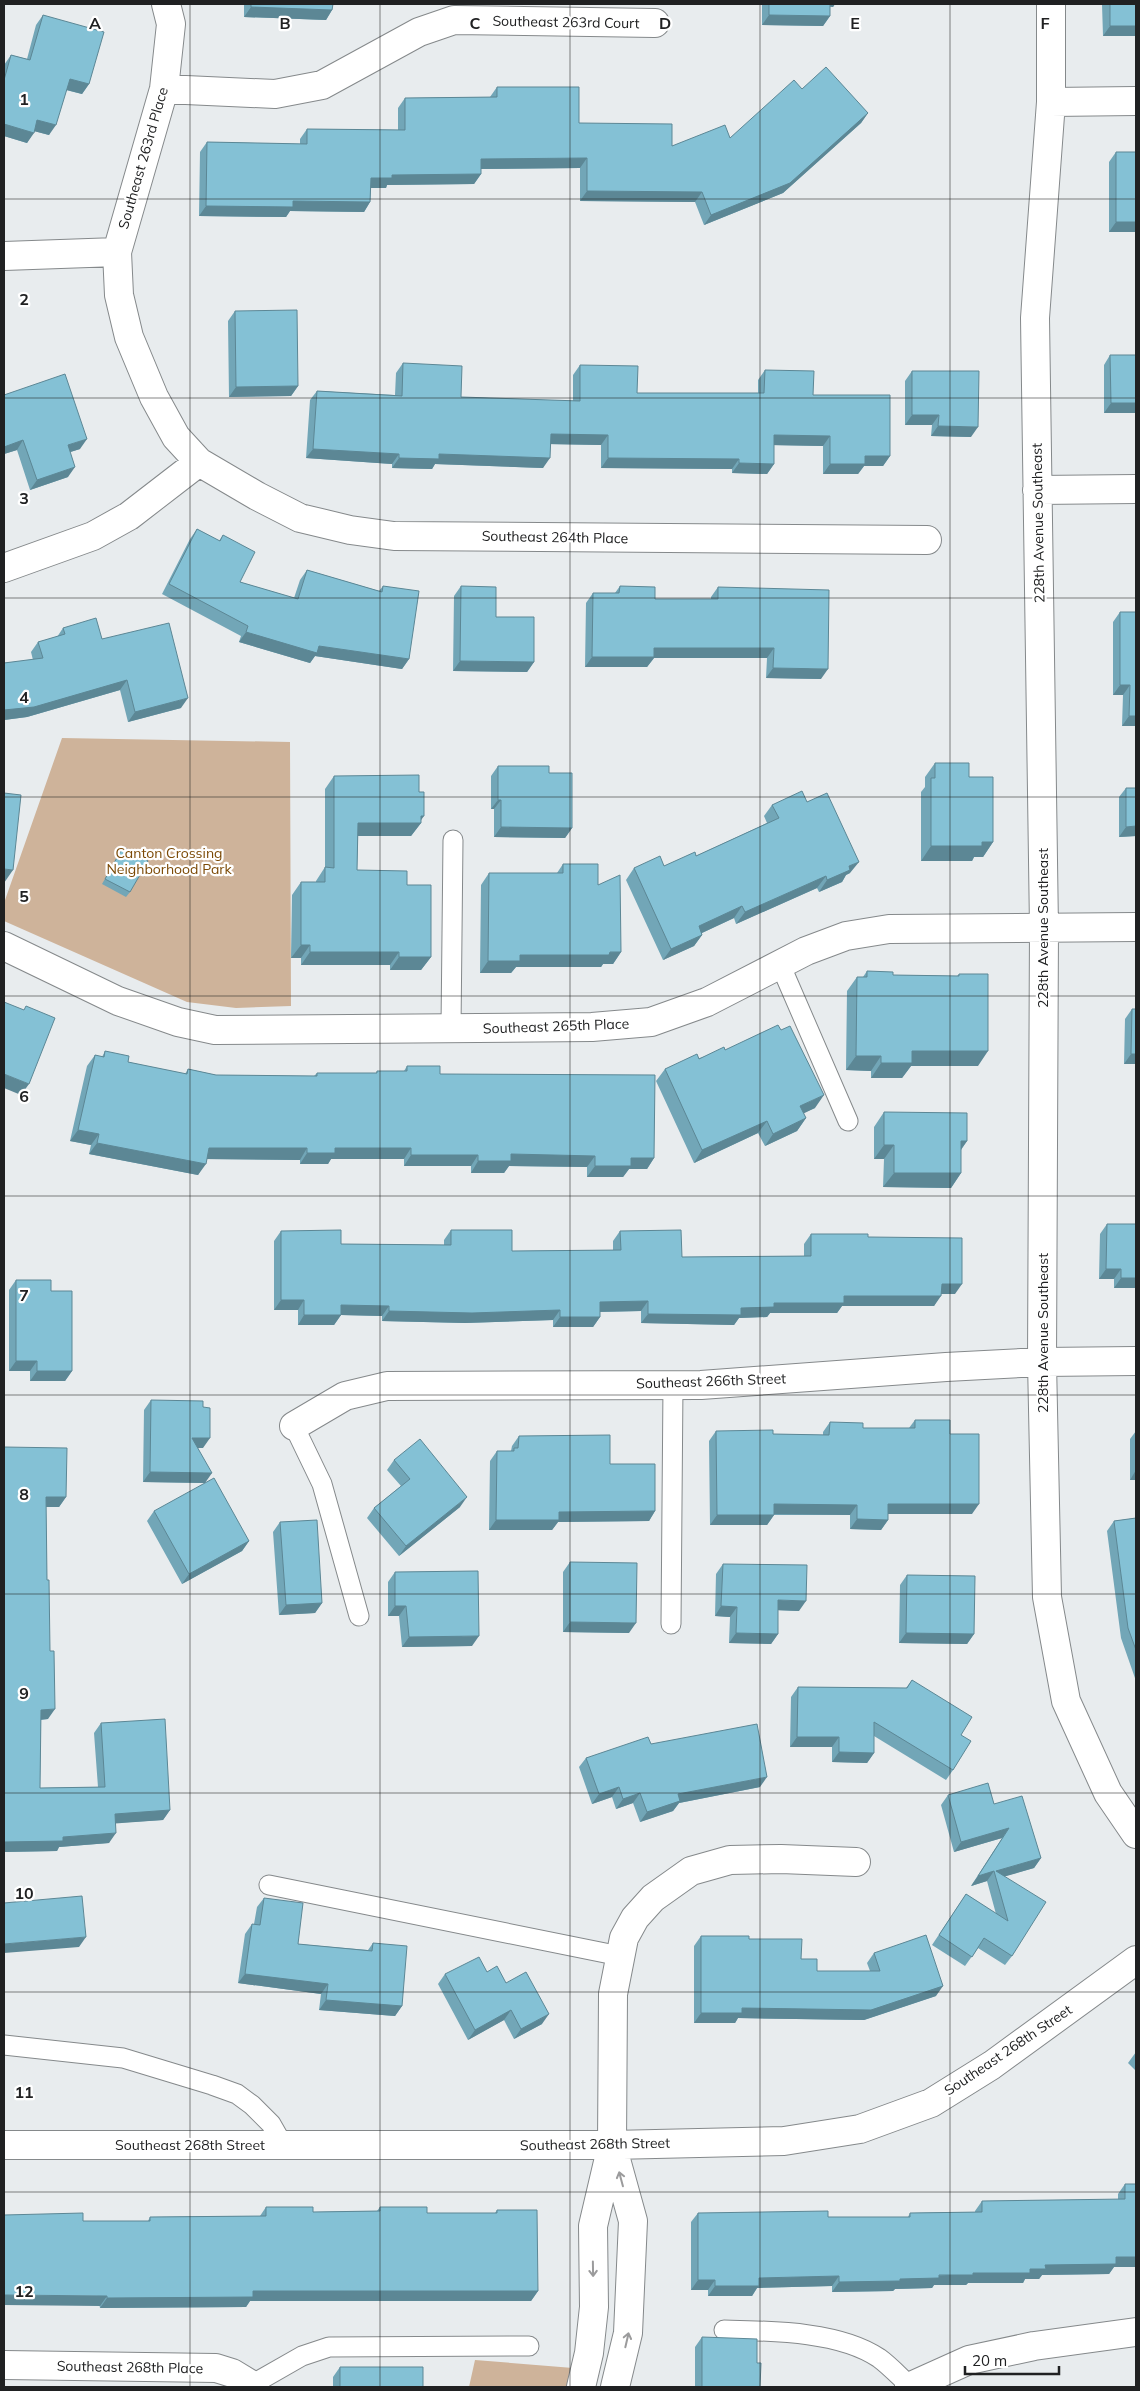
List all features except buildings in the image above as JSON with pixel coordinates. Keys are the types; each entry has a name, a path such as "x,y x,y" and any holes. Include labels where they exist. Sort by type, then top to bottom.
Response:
{"street":[{"name":"Southeast 263rd Place","path":"166,4 171,24 164,89 117,252 119,295 129,337 163,413 176,436 199,462"},
{"name":"228th Avenue Southeast","path":"1051,4 1051,102 1035,318 1044,928 1042,1362 1047,1597 1066,1701 1108,1792 1136,1834"},
{"name":"Southeast 263rd Court","path":"164,89 276,94 322,86 419,32 454,20 654,23"},
{"path":"1051,102 1136,101"},
{"path":"4,256 117,252"},
{"path":"4,568 100,532 129,516 199,462"},
{"name":"Southeast 264th Place","path":"199,462 300,518 350,530 394,536 927,540"},
{"path":"1037,490 1136,489"},
{"name":"Southeast 265th Place","path":"4,946 118,1001 178,1022 215,1030 592,1027 651,1022 707,1002 806,950 846,936 889,929 1136,927"},
{"name":"Southeast 266th Street","path":"294,1426 345,1396 387,1386 701,1385 1042,1362 1136,1361"},
{"path":"581,2387 589,2352 594,2306 593,2226 612,2145 613,1994 624,1938 635,1918 654,1898 692,1871 730,1860 780,1859 856,1862"},
{"name":"Southeast 268th Street","path":"4,2145 612,2145 784,2141 860,2130 938,2098 992,2065 1136,1960"},
{"path":"612,2145 633,2221 628,2333 615,2387"},
{"path":"910,2387 969,2360 1034,2346 1136,2332"},
{"name":"Southeast 268th Place","path":"4,2365 216,2368 232,2373 254,2386"}],"lane":[{"path":"451,1028 453,840"},
{"path":"780,964 848,1121"},
{"path":"670,1624 673,1385"},
{"path":"294,1426 322,1484 358,1616"},
{"path":"270,1885 620,1956"},
{"path":"4,2044 122,2058 212,2084 237,2094 252,2105 270,2124 283,2145"},
{"path":"724,2330 815,2336 850,2344 878,2358 910,2387"},
{"path":"254,2386 302,2356 330,2347 529,2346"}],"green space":[{"name":"Canton Crossing Neighborhood Park","path":"62,738 290,742 291,1006 236,1008 187,1002 4,921 4,903"},
{"path":"475,2360 573,2368 568,2387 469,2387"}]}
